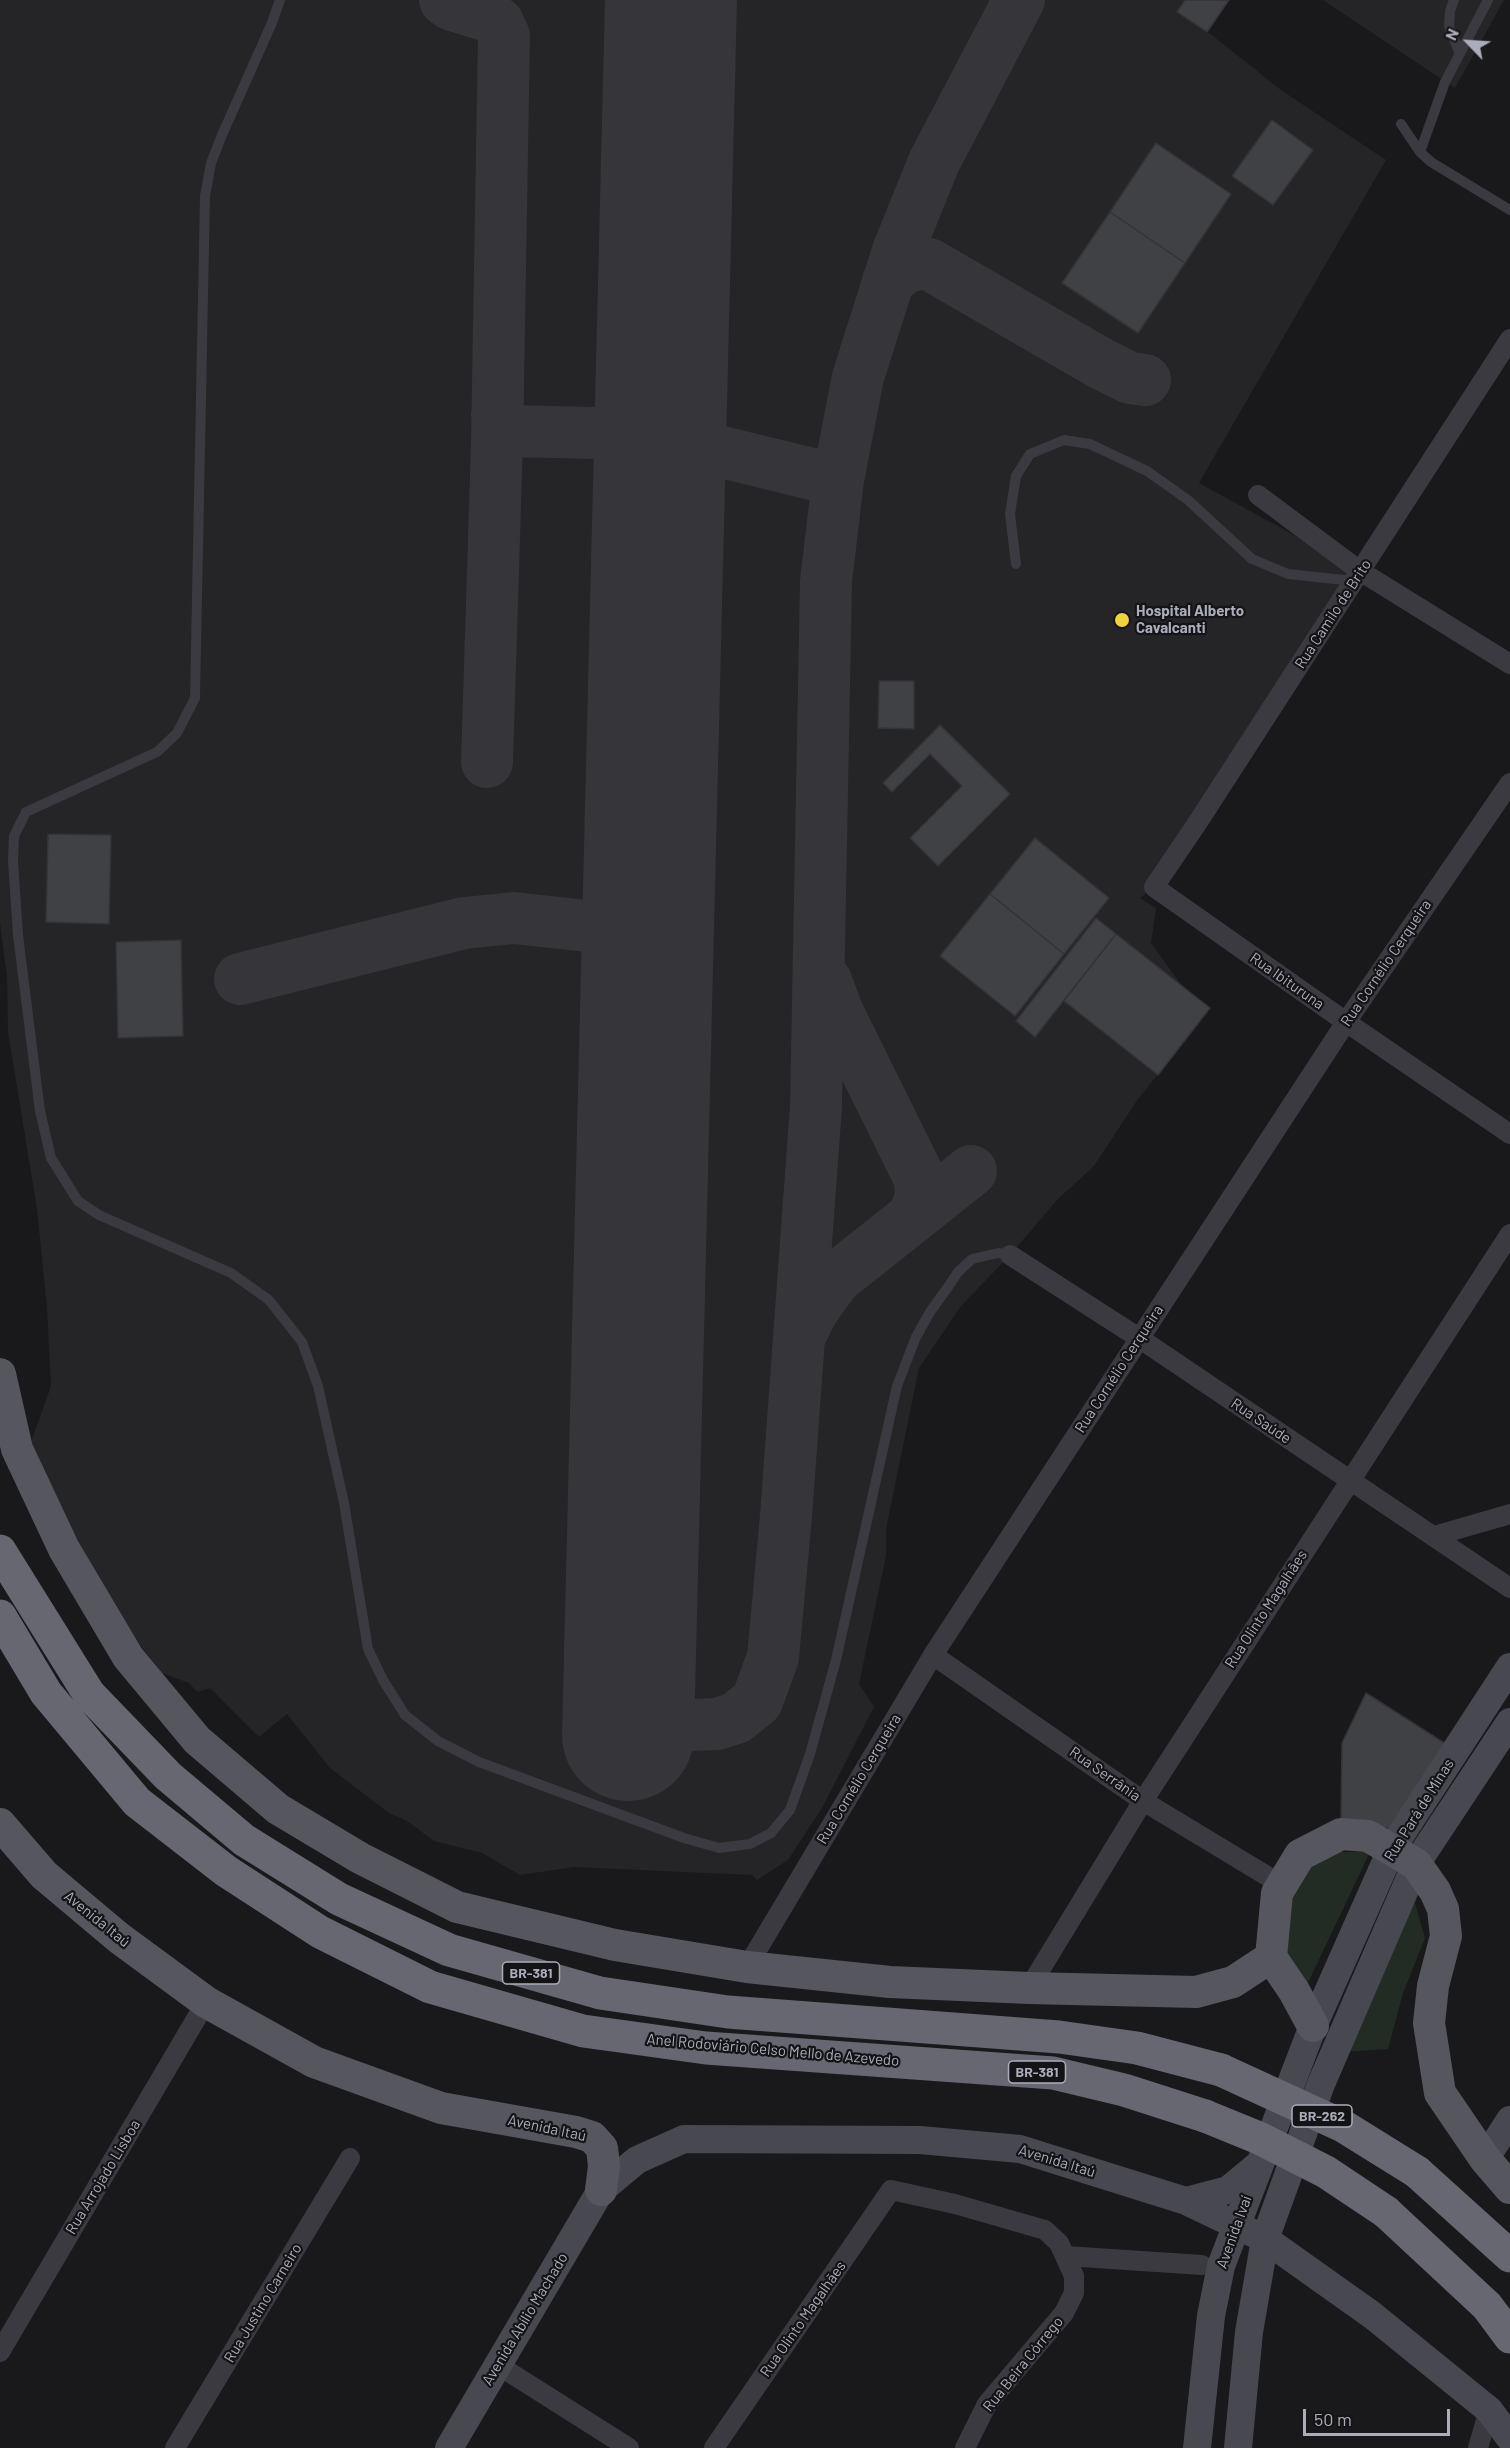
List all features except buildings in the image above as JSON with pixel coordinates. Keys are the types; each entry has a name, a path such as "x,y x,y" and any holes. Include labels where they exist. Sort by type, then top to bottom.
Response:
{"highway":[{"name":"BR-381","path":"0,1551 89,1694 168,1776 244,1840 329,1893 449,1950 600,1993 728,2012 1059,2037 1137,2048 1221,2070"},
{"name":"Anel Rodoviário Celso Mello de Azevedo","path":"0,1616 46,1693 137,1802 226,1871 320,1932 430,1986 583,2031 706,2048 1053,2073 1124,2090 1205,2116 1259,2138 1326,2172 1386,2212 1487,2306 1510,2337"},
{"name":"BR-262","path":"1221,2070 1343,2126 1418,2172 1510,2256"}],"main road":[{"path":"0,1374 17,1449 64,1549 128,1657 197,1740 278,1809 360,1858 457,1907 615,1945 747,1967 890,1982 1196,1992 1233,1982 1271,1957"},
{"name":"Rua Pará de Minas","path":"1312,2026 1510,1667"},
{"name":"Rua Pará de Minas","path":"1321,2084 1404,1856 1510,1722"},
{"name":"Avenida Itaú","path":"0,1824 44,1875 118,1938 206,2002 314,2062 441,2108 576,2132 592,2138 602,2148 604,2166 601,2190"},
{"path":"1312,2026 1294,1991 1271,1957 1277,1893 1300,1855 1341,1834 1368,1836 1404,1856 1435,1891 1443,1909 1446,1936 1433,1986 1429,2024 1440,2093 1485,2159 1510,2188"},
{"name":"Avenida Ivaí","path":"1197,2448 1211,2316 1221,2266 1312,2026"},
{"name":"Avenida Ivaí","path":"1238,2448 1249,2332 1265,2239 1321,2084"},
{"path":"1485,2159 1510,2120"},
{"name":"Avenida Itaú","path":"601,2190 637,2160 684,2139 920,2140 1020,2149 1186,2202 1265,2239 1372,2315 1489,2410 1510,2438"},
{"path":"1186,2202 1228,2190 1260,2162"},
{"name":"Avenida Abílio Machado","path":"449,2448 601,2190"}],"street":[{"name":"Rua Camilo de Brito","path":"1154,887 1510,339"},
{"path":"1258,495 1357,576 1510,664"},
{"name":"Rua Cornélio Cerqueira","path":"747,1967 933,1655 1346,1022 1510,783"},
{"name":"Rua Ibituruna","path":"1154,887 1510,1134"},
{"name":"Rua Olinto Magalhães","path":"1029,1988 1143,1801 1510,1234"},
{"name":"Rua Saúde","path":"1010,1255 1139,1338 1510,1588"},
{"path":"1434,1536 1510,1514"},
{"name":"Rua Serrânia","path":"933,1655 1143,1801 1282,1885"},
{"name":"Rua Arrojado Lisboa","path":"0,2352 206,2002"},
{"name":"Rua Justino Carneiro","path":"175,2448 350,2158"},
{"name":"Rua Olinto Magalhães","path":"714,2448 891,2190"},
{"name":"Rua Beira Córrego","path":"891,2190 956,2204 1045,2230 1059,2243 1074,2276 1074,2293 1064,2313 987,2404 965,2448"},
{"path":"1066,2256 1202,2265"},
{"path":"498,2365 629,2448"},
{"path":"1478,2448 1489,2410"}],"lane":[{"path":"280,0 211,163 205,196 195,698 177,734 156,752 26,812 14,836 13,861 18,935 40,1111 51,1158 78,1201 99,1215 231,1273 269,1300 302,1342 318,1386 344,1503 368,1649 383,1680 405,1714 438,1742 478,1762 684,1838 719,1848 750,1844 771,1833 790,1810 810,1754 836,1660 897,1386 916,1337 930,1312 958,1272 972,1259 998,1253 1010,1255"},
{"path":"1454,0 1450,11 1449,26 1459,52"},
{"path":"1420,152 1445,82 1488,0"},
{"path":"1401,124 1420,152 1431,162 1510,210"},
{"path":"1016,564 1010,514 1016,476 1030,454 1064,440 1090,444 1147,471 1188,500 1252,559 1288,574 1357,576"}],"shaded area":[{"path":"0,0 1229,0 1208,32 1281,90 1386,160 1199,483 1360,571 1154,887 1140,898 1156,908 1151,943 1182,986 1210,1008 1136,1102 1094,1166 1057,1200 1010,1255 961,1306 919,1368 886,1529 886,1556 859,1684 874,1707 822,1808 788,1860 757,1880 752,1875 574,1867 520,1875 482,1853 434,1841 407,1821 389,1813 330,1768 287,1714 259,1737 210,1688 197,1692 189,1683 162,1673 113,1610 72,1533 31,1442 51,1386 47,1308 37,1209 8,1032 7,976 0,923"},
{"path":"1323,0 1504,0 1455,88"},
{"path":"1331,1852 1370,1852 1307,1985 1282,1951 1286,1886"},
{"path":"1414,1900 1425,1938 1403,1993 1388,2049 1343,2052"}],"taxiway":[{"path":"445,0 452,5 488,16 498,23 504,36 497,442 487,762"},
{"path":"629,1718 664,1726 717,1724 736,1718 757,1701 773,1657 786,1516 816,1106 826,581 838,480 858,377 898,251 934,162 1019,0"},
{"path":"888,281 904,268 921,263 929,264 1100,363 1130,378 1145,380"},
{"path":"497,415 502,424 512,431 635,434 647,426 661,407"},
{"path":"661,417 668,430 685,443 816,475 828,472 841,464"},
{"path":"635,434 646,446 659,475"},
{"path":"240,979 464,923 514,918 624,930 648,916"},
{"path":"826,981 837,1011 920,1179 921,1198 913,1217"},
{"path":"801,1334 812,1311 835,1279 971,1171"}],"runway":[{"path":"628,1735 671,0"}],"place":[{"name":"Hospital Alberto Cavalcanti","path":"1122,620"}]}
